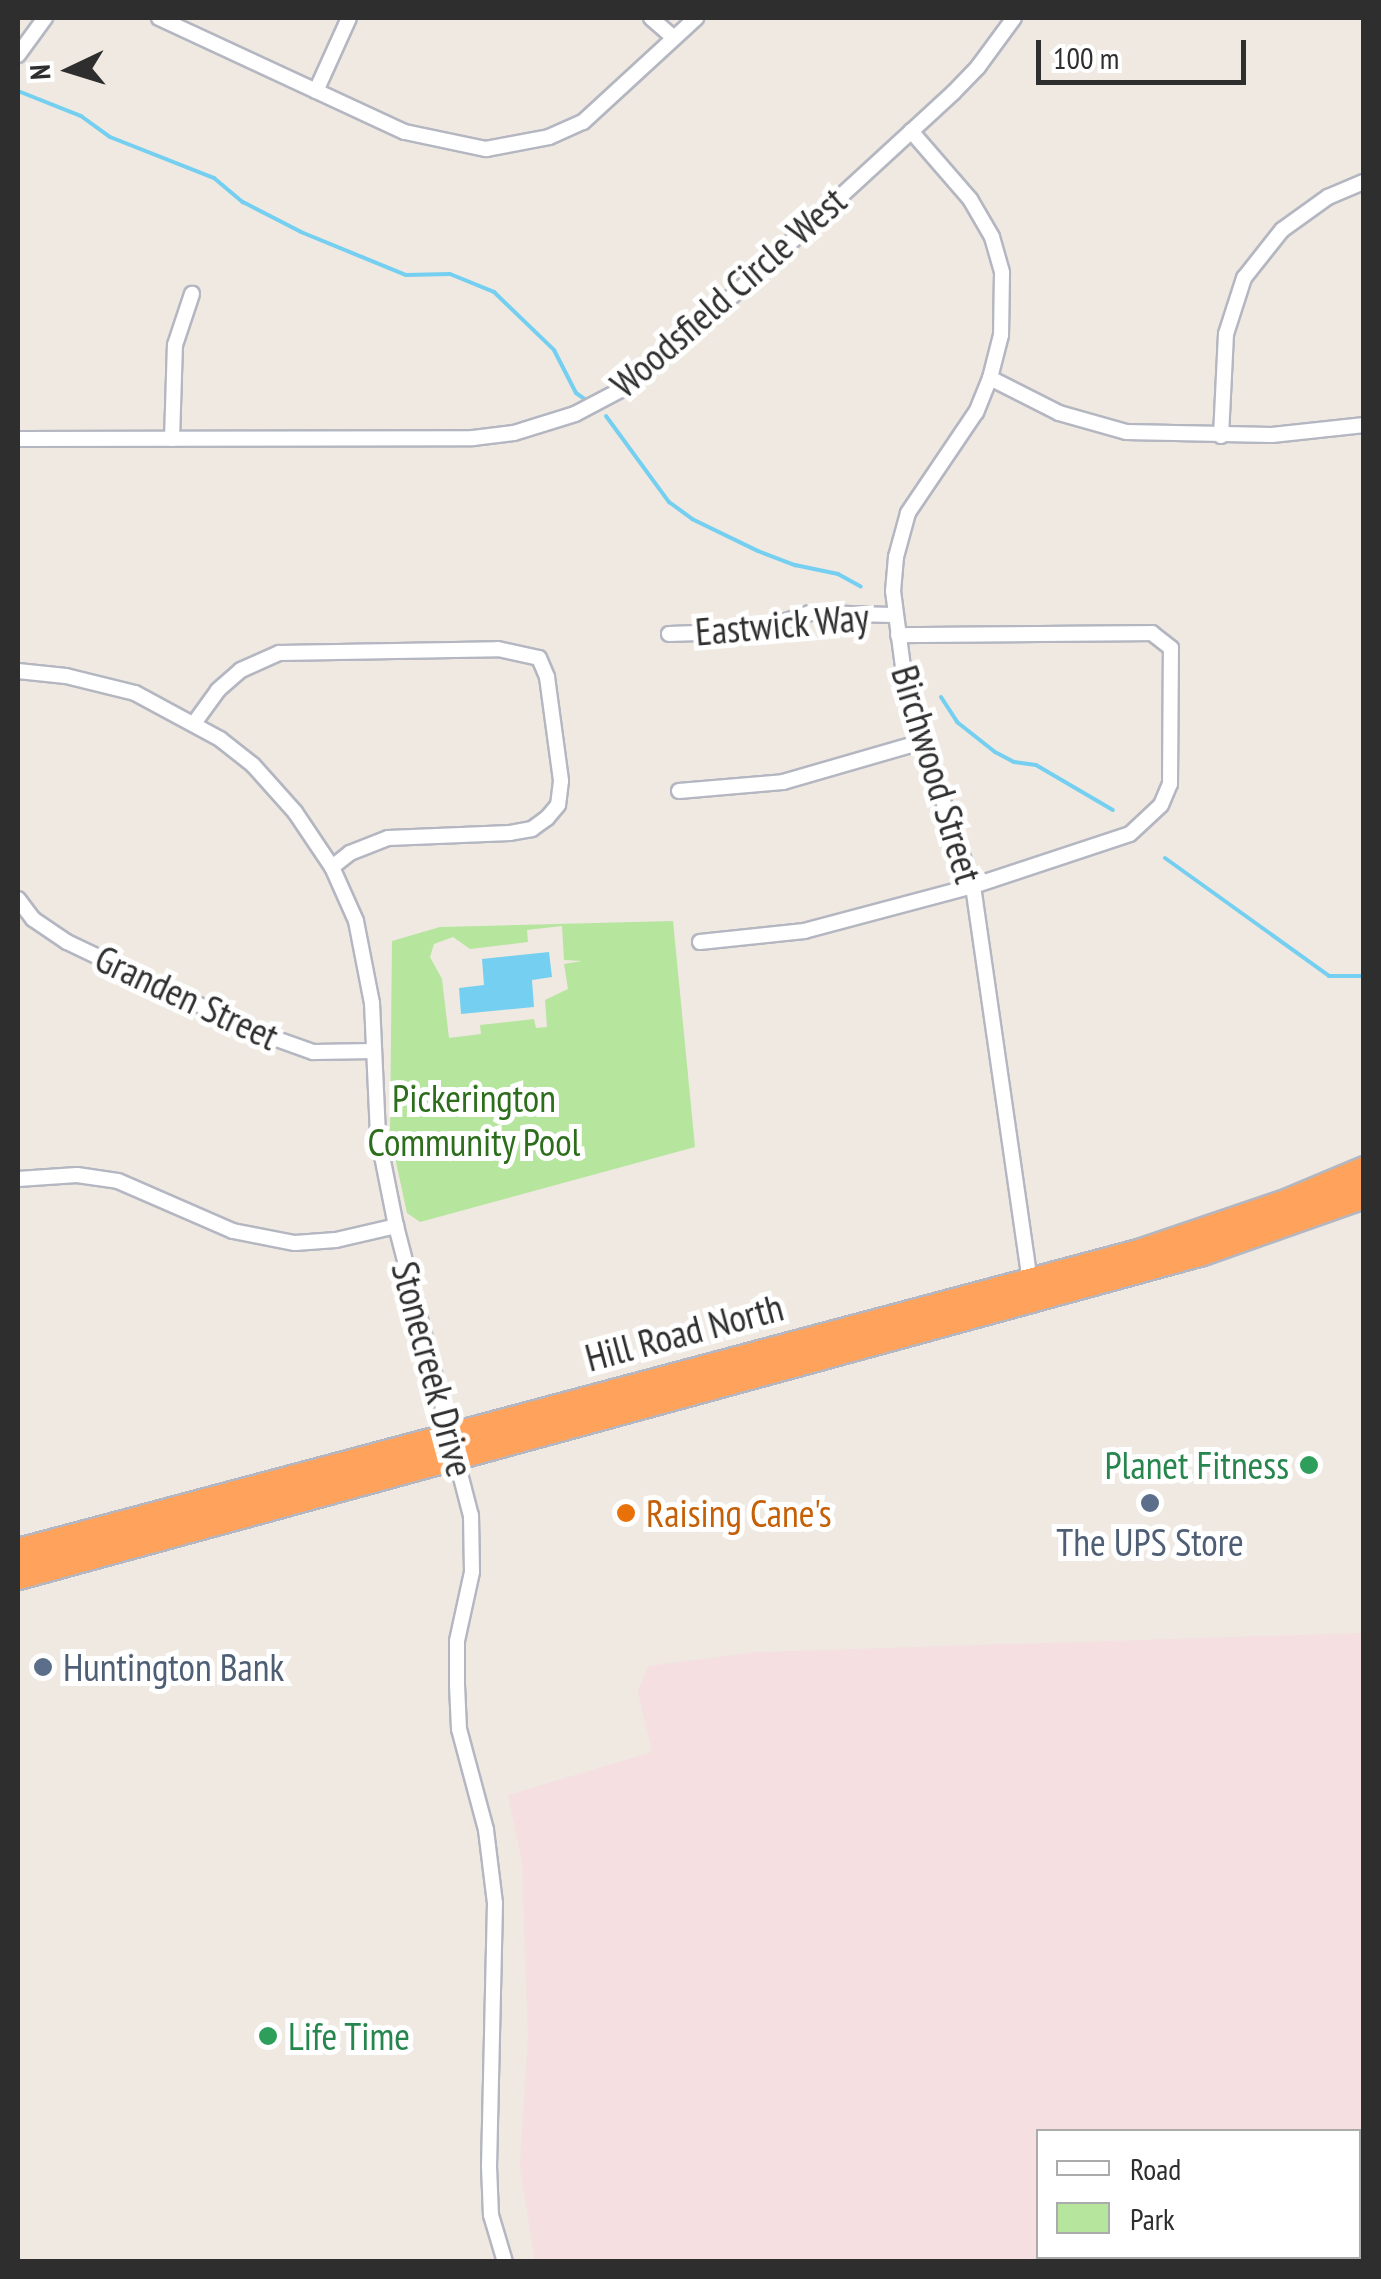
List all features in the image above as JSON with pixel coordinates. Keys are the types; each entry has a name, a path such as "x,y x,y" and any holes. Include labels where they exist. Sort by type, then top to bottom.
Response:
{"highway":[{"name":"Hill Road North","path":"18,1576 454,1446 1031,1284 1216,1227 1364,1169"},
{"name":"Hill Road North","path":"18,1551 454,1446 1202,1252 1364,1194"}],"street":[{"path":"18,55 45,18"},
{"path":"159,18 425,139 486,150 508,147 583,122 696,18"},
{"path":"316,91 348,18"},
{"path":"652,18 673,36"},
{"name":"Woodsfield Circle West","path":"18,439 473,438 514,433 574,414 646,373 978,68 1014,18"},
{"name":"Birchwood Street","path":"911,131 970,198 998,252 1003,312 990,378 976,412 908,514 893,572 894,615 907,698 973,886 1031,1284"},
{"path":"1221,436 1226,334 1244,278 1282,230 1328,197 1364,182"},
{"path":"172,439 175,345 192,294"},
{"path":"990,378 1059,413 1093,424 1167,436 1318,433 1364,426"},
{"name":"Eastwick Way","path":"669,634 756,631 810,614 894,615"},
{"path":"700,942 804,931 973,886 1130,834 1160,805 1170,784 1170,648 1152,633 898,635"},
{"path":"194,722 224,683 241,670 279,653 498,648 539,658 547,677 561,782 558,805 547,818 532,829 510,833 388,838 350,853 332,867"},
{"name":"Stonecreek Drive","path":"18,670 108,684 194,722 253,765 282,795 332,867 362,942 374,1051 378,1136 396,1226 471,1514 472,1572 457,1641 458,1715 486,1830 495,1903 489,2166 491,2215 505,2262"},
{"path":"679,791 783,782 827,766 922,742"},
{"name":"Granden Street","path":"18,898 33,919 68,942 254,1030 313,1052 374,1051"},
{"path":"18,1178 77,1175 118,1181 233,1231 294,1243 336,1240 396,1226"}],"shaded area":[{"path":"1363,1633 1363,2261 535,2261 520,2167 528,2038 522,1860 508,1795 652,1752 638,1692 648,1666 759,1652"}],"green space":[{"name":"Pickerington Community Pool","path":"673,921 695,1147 420,1222 407,1213 390,1134 392,941 440,927","holes":["562,926 564,960 582,961 564,964 568,989 545,1000 547,1027 536,1028 534,1019 480,1025 481,1034 449,1038 442,979 430,957 434,944 453,937 470,949 528,942 527,930"]}],"water":[{"path":"549,952 552,977 532,980 534,1007 461,1014 459,988 484,985 482,959"}],"waterway":[{"path":"18,91 81,116 110,137 214,178 243,202 301,232 406,275 450,274 494,292 554,350 576,393 586,400"},
{"path":"606,416 669,502 692,519 758,551 795,565 838,574 861,587"},
{"path":"941,697 957,722 995,752 1014,762 1036,765 1113,810"},
{"path":"1165,858 1329,976 1364,976"}],"place":[{"name":"Planet Fitness","path":"1309,1465"},
{"name":"The UPS Store","path":"1150,1503"},
{"name":"Raising Cane's","path":"626,1513"},
{"name":"Huntington Bank","path":"43,1667"},
{"name":"Life Time","path":"268,2036"}]}
